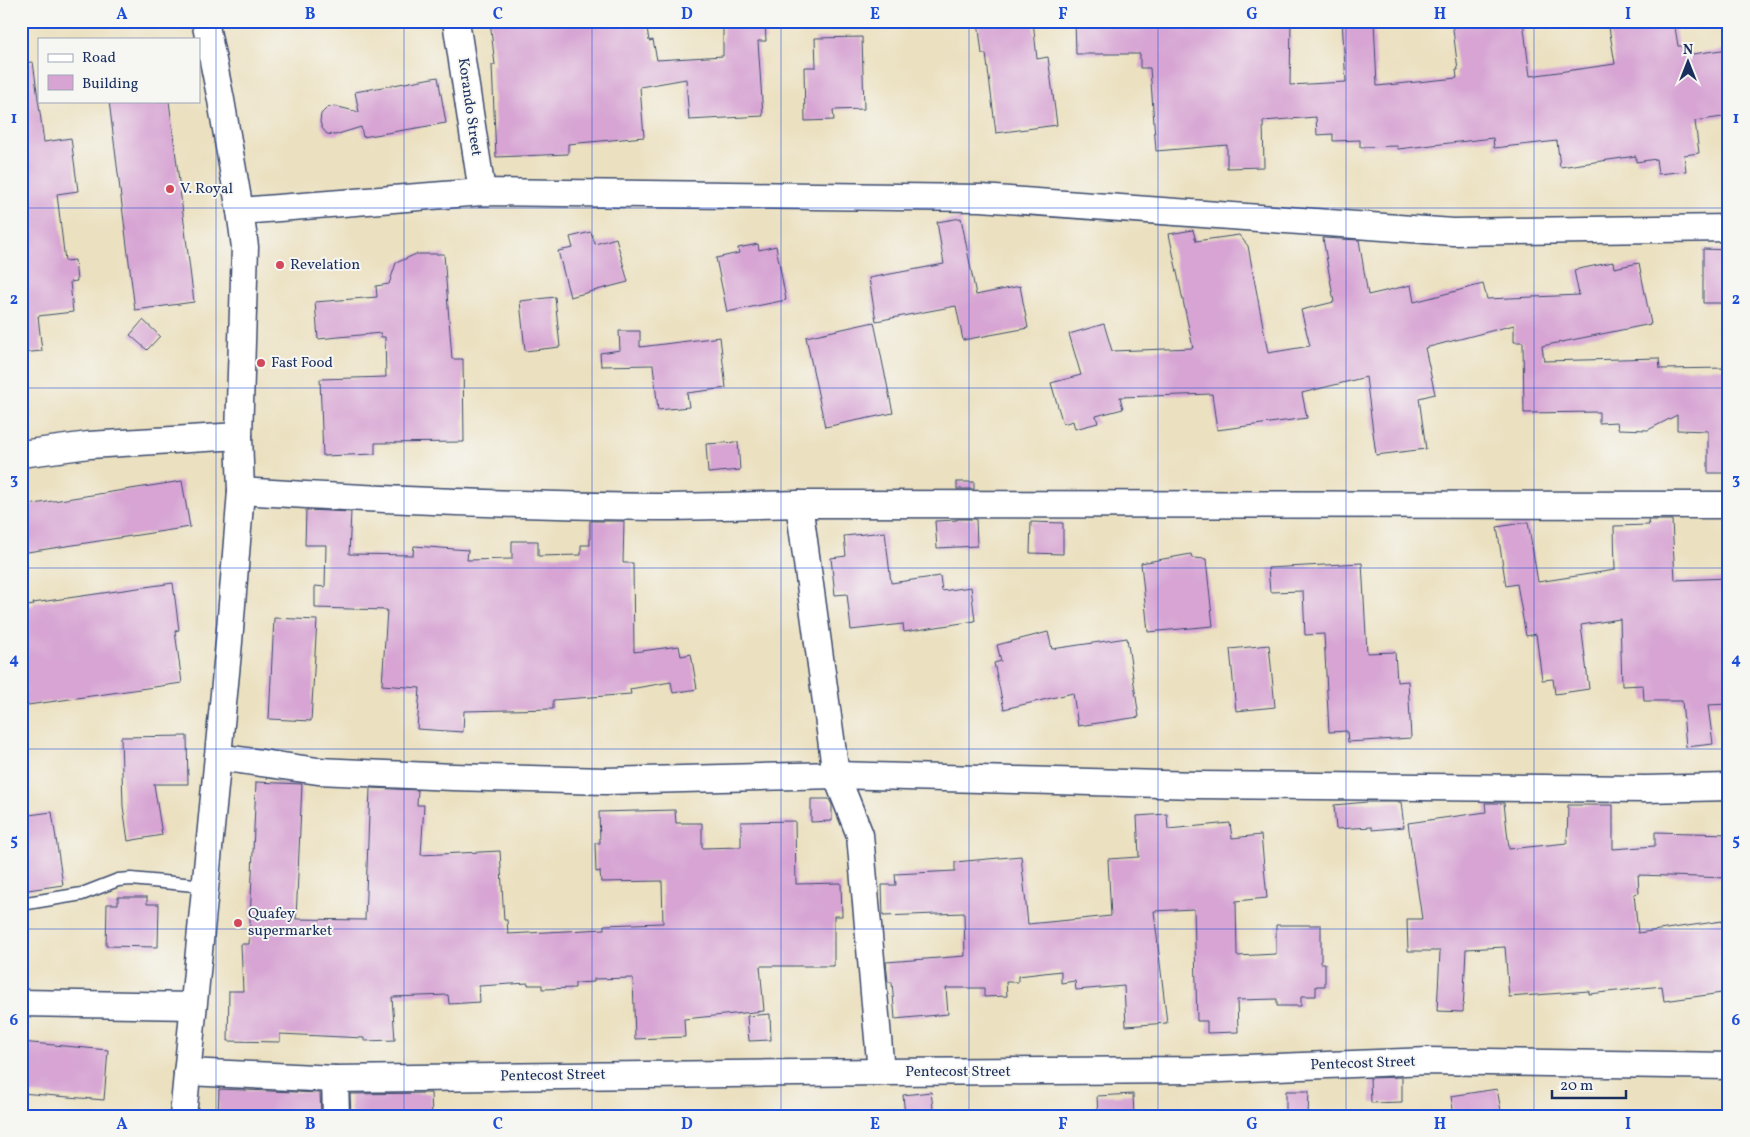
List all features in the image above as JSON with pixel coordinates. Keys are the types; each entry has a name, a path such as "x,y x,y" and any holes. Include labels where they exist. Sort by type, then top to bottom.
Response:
{"street":[{"path":"183,1116 192,1006 218,757 241,491 239,436 245,247 206,21"},
{"name":"Korando Street","path":"456,21 482,192"},
{"path":"240,211 482,192 981,198 1453,232 1729,228"},
{"path":"21,454 89,445 239,436"},
{"path":"241,491 502,504 656,507 799,504 1729,505"},
{"path":"799,504 836,775 860,835 881,1072"},
{"path":"218,757 318,771 454,777 606,780 836,775 1197,785 1646,789 1729,787"},
{"path":"21,1003 192,1006"},
{"name":"Pentecost Street","path":"187,1072 335,1079 1197,1070 1429,1061 1729,1066"},
{"path":"335,1079 336,1116"}],"lane":[{"path":"21,904 82,894 118,880 131,879 205,886"}],"building":[{"path":"490,21 646,21 649,41 653,40 657,60 723,56 723,21 765,21 766,41 758,41 763,116 689,120 686,79 640,87 644,137 568,144 568,154 496,157 492,65 495,65"},
{"path":"978,21 1033,21 1037,59 1048,57 1057,125 996,133 986,54 982,54"},
{"path":"1075,21 1291,21 1290,85 1346,82 1342,21 1374,21 1377,86 1457,78 1456,70 1458,70 1452,21 1523,21 1530,76 1615,64 1608,21 1674,21 1678,46 1684,46 1685,55 1729,49 1729,116 1695,121 1699,153 1684,155 1686,171 1658,174 1656,159 1636,162 1636,156 1560,167 1557,141 1494,148 1493,138 1398,149 1397,146 1360,147 1360,140 1333,141 1333,134 1317,135 1316,117 1263,121 1264,167 1227,168 1227,145 1156,151 1150,68 1140,68 1140,54 1076,54"},
{"path":"862,37 864,109 833,110 834,120 805,121 804,67 816,67 815,38"},
{"path":"33,62 44,142 71,138 78,191 57,194 65,261 75,260 77,281 70,282 73,312 38,316 42,351 21,353 21,63"},
{"path":"438,77 446,123 363,137 361,127 335,135 327,134 322,128 320,122 321,114 327,108 334,106 359,112 355,92"},
{"path":"109,102 169,102 194,302 135,310"},
{"path":"961,218 976,295 1020,286 1028,328 963,340 956,306 876,321 869,278 944,264 937,222"},
{"path":"1193,230 1196,241 1239,235 1248,246 1268,353 1310,346 1301,310 1334,302 1323,238 1359,240 1368,295 1411,285 1414,302 1483,284 1487,299 1579,295 1574,270 1613,262 1614,268 1639,263 1651,324 1542,346 1544,361 1659,358 1660,369 1729,368 1729,473 1708,473 1708,431 1677,430 1677,415 1648,430 1618,429 1617,422 1599,423 1599,412 1524,413 1523,342 1514,342 1514,325 1425,348 1435,394 1419,398 1426,449 1376,455 1366,377 1302,393 1307,418 1217,430 1212,394 1120,397 1123,409 1096,416 1098,423 1075,429 1073,421 1063,424 1051,383 1081,375 1069,334 1104,324 1112,351 1193,348 1169,234"},
{"path":"591,232 595,244 616,238 628,282 570,297 558,251 573,248 570,237"},
{"path":"758,244 759,250 776,246 786,300 727,312 716,258 739,253 738,248"},
{"path":"1703,249 1729,250 1729,303 1703,303"},
{"path":"416,254 444,254 452,359 463,359 464,442 375,443 375,454 323,456 320,379 386,377 385,337 381,337 381,333 318,339 315,302 377,297 376,286 389,284 396,263"},
{"path":"555,297 560,347 525,351 520,301"},
{"path":"143,320 160,336 147,350 130,335"},
{"path":"874,322 893,413 825,427 806,337"},
{"path":"619,331 640,331 640,347 720,337 726,388 687,393 689,407 658,410 653,365 601,366 600,353 620,350"},
{"path":"738,442 740,470 708,473 706,444"},
{"path":"182,481 190,527 21,553 21,506"},
{"path":"957,482 974,482 974,489 957,489"},
{"path":"306,510 351,512 349,554 413,555 414,546 468,550 467,560 512,559 512,541 538,541 538,556 581,555 581,545 590,545 590,521 624,521 623,563 633,563 634,652 679,646 681,656 691,654 697,689 673,693 671,682 630,689 631,694 553,700 553,709 464,711 463,732 417,729 420,688 382,685 387,610 315,608 315,586 325,587 326,545 305,545"},
{"path":"976,519 977,546 937,548 935,521"},
{"path":"1648,520 1672,520 1675,580 1729,578 1729,704 1708,705 1713,744 1686,747 1682,701 1644,701 1643,685 1622,686 1620,619 1581,625 1589,689 1555,694 1553,679 1542,680 1536,634 1526,636 1517,584 1506,586 1497,527 1528,522 1538,582 1615,570 1614,526 1649,525"},
{"path":"1031,522 1063,523 1063,554 1030,553"},
{"path":"885,532 891,583 940,576 942,591 971,587 975,621 904,632 903,624 851,630 847,594 835,595 831,558 846,556 844,536"},
{"path":"1191,554 1192,558 1206,559 1213,626 1148,632 1141,563"},
{"path":"1362,563 1367,653 1395,652 1397,682 1408,681 1411,738 1348,742 1347,731 1329,732 1324,634 1305,635 1303,591 1270,592 1268,568"},
{"path":"173,583 179,630 175,631 182,683 21,706 21,607 34,605 33,603"},
{"path":"274,618 317,620 311,721 269,719"},
{"path":"1048,632 1052,649 1127,638 1139,717 1078,726 1073,693 1004,709 994,663 1001,661 997,645"},
{"path":"1269,645 1275,707 1236,711 1230,649"},
{"path":"187,736 188,784 154,784 162,835 128,841 123,806 121,737"},
{"path":"256,782 302,784 296,919 365,920 370,788 418,790 417,805 424,805 421,855 500,851 504,920 507,920 508,934 604,929 604,925 663,923 662,881 601,882 600,871 596,872 595,843 600,843 599,812 675,810 676,823 702,823 702,848 741,847 741,822 795,821 796,884 841,883 842,916 834,916 834,966 760,966 764,1011 684,1019 685,1037 635,1039 633,978 594,979 594,982 575,983 575,988 542,989 542,985 528,985 528,983 479,986 480,1002 449,1004 448,995 392,997 395,1040 364,1041 364,1038 280,1034 280,1042 228,1041 229,991 243,991 241,944 249,944"},
{"path":"811,799 829,799 832,805 832,821 811,822"},
{"path":"1367,802 1401,802 1404,827 1372,830 1372,827 1336,829 1334,805"},
{"path":"1485,803 1504,803 1509,849 1567,843 1568,805 1613,805 1613,849 1655,846 1655,832 1729,834 1729,878 1638,875 1639,893 1634,894 1638,933 1722,921 1729,969 1729,992 1664,1001 1662,986 1589,994 1589,991 1509,997 1505,947 1466,949 1463,1012 1437,1011 1440,951 1408,951 1407,919 1422,919 1408,823 1486,812"},
{"path":"52,812 63,885 21,891 21,816"},
{"path":"1167,814 1168,829 1230,823 1232,838 1261,835 1267,898 1236,901 1237,956 1276,954 1276,925 1321,925 1321,963 1325,963 1325,986 1316,986 1316,996 1301,996 1301,1006 1277,1006 1277,999 1237,1000 1238,1032 1207,1033 1207,1021 1197,1021 1194,909 1154,911 1167,1023 1126,1026 1124,986 1076,990 1075,981 1061,983 1061,971 1018,976 1018,982 1006,982 1007,996 984,997 984,988 946,988 948,1014 895,1019 892,982 888,982 886,962 965,956 964,913 883,916 882,885 896,885 895,874 955,871 955,862 1021,856 1028,924 1111,916 1108,859 1139,857 1137,816"},
{"path":"118,897 147,897 147,904 159,904 158,947 106,946 107,904 118,904"},
{"path":"770,1014 771,1040 749,1041 747,1016"},
{"path":"21,1042 108,1050 104,1100 21,1093"},
{"path":"1402,1077 1402,1102 1371,1103 1370,1078"},
{"path":"219,1089 320,1093 321,1116 218,1116"},
{"path":"1497,1089 1502,1116 1454,1116 1451,1096"},
{"path":"1286,1091 1309,1091 1308,1116 1286,1116"},
{"path":"931,1092 934,1116 905,1116 903,1095"},
{"path":"431,1093 432,1116 351,1116 350,1094"},
{"path":"1133,1094 1134,1116 1098,1116 1097,1096"}],"place":[{"name":"V. Royal","path":"170,189"},
{"name":"Revelation","path":"280,265"},
{"name":"Fast Food","path":"261,363"},
{"name":"Quafey supermarket","path":"238,923"}]}
